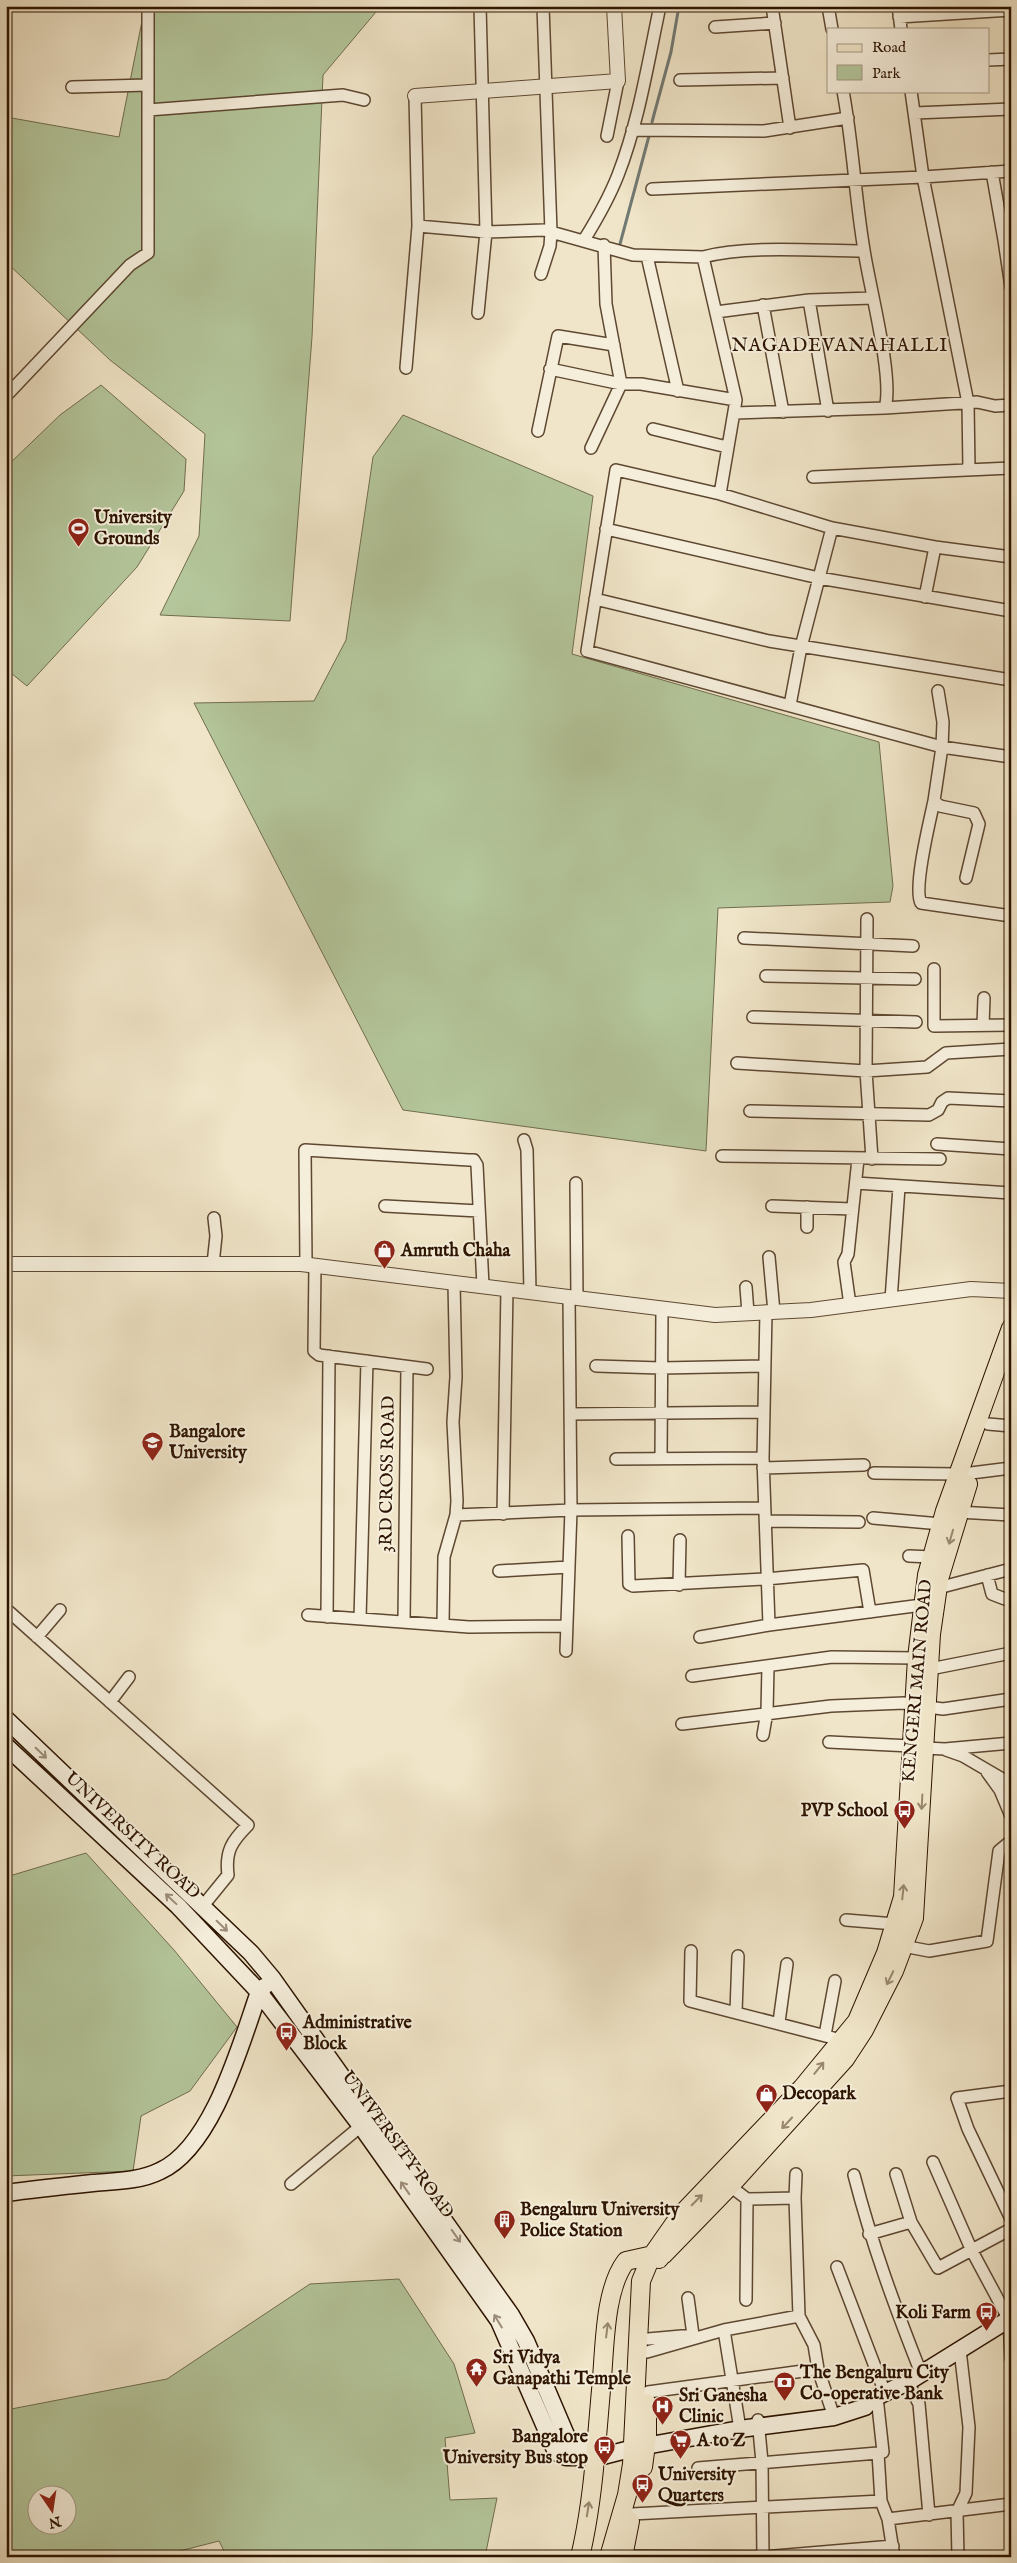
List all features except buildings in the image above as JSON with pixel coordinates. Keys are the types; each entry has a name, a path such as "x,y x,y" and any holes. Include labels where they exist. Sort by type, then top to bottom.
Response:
{"main road":[{"name":"KENGERI MAIN ROAD","path":"923,1664 938,1588 958,1512 965,1473 1011,1328"},
{"name":"KENGERI MAIN ROAD","path":"618,2556 638,2493 641,2281 679,2218 802,2088 833,2037 857,2021 886,1953 904,1897 921,1707 923,1664 922,1605 932,1557 941,1524 988,1424 1011,1358"},
{"name":"UNIVERSITY ROAD","path":"6,1719 251,1953 272,1978 432,2214"},
{"name":"UNIVERSITY ROAD","path":"6,1746 178,1906 259,1992 361,2126 511,2315 526,2341 556,2452 566,2457 739,2425 833,2413 862,2400 878,2397 915,2378 1010,2319"},
{"name":"KENGERI MAIN ROAD","path":"618,2556 626,2495 640,2443 648,2392 650,2289 656,2257 730,2186 845,2059 864,2030 894,1971 914,1918 918,1747"},
{"path":"6,2193 136,2179 161,2171 179,2159 193,2146 226,2085 259,1992 272,1978"},
{"path":"580,2557 592,2487 615,2282 626,2261 656,2257"}],"street":[{"path":"6,396 130,265 148,253 148,6"},
{"path":"478,313 486,232 480,6"},
{"path":"541,274 550,246 551,232 543,6"},
{"path":"607,136 618,81 614,6"},
{"path":"584,240 602,210 618,174 632,130 660,6"},
{"path":"772,6 790,128"},
{"path":"828,6 832,28"},
{"path":"901,28 898,11 1011,10"},
{"path":"715,27 775,23"},
{"path":"990,60 1011,59"},
{"path":"680,80 783,78"},
{"path":"406,368 418,226 415,96 618,81"},
{"path":"72,87 148,85"},
{"path":"844,92 864,251 874,298 888,399 885,408"},
{"path":"911,92 923,177 968,403 969,470"},
{"path":"148,110 343,95 364,100"},
{"path":"915,113 1011,109"},
{"path":"632,130 764,130 790,128 848,118"},
{"path":"652,189 923,177 1011,171"},
{"path":"992,172 1007,240 1011,287"},
{"path":"418,226 486,232 544,230 604,245 633,255 648,256 703,257 718,253 767,251 864,251"},
{"path":"591,448 620,384 606,304 604,245"},
{"path":"648,256 678,391"},
{"path":"703,257 736,400 720,494"},
{"path":"716,312 809,300 874,298"},
{"path":"809,300 828,411"},
{"path":"763,305 783,412"},
{"path":"538,431 558,336 614,345"},
{"path":"550,369 620,384 641,384 736,400"},
{"path":"735,413 828,411 968,403 1011,405"},
{"path":"653,429 727,447"},
{"path":"813,477 1011,468"},
{"path":"1011,557 935,547 832,528 720,494 616,470 587,651 942,747 1011,757"},
{"path":"790,705 801,647 832,528"},
{"path":"606,530 819,578 925,598 1011,611"},
{"path":"925,598 935,547"},
{"path":"595,599 801,647 890,659 1011,680"},
{"path":"938,691 943,722 942,747 922,864 919,894 921,903 1011,916"},
{"path":"934,801 940,806 974,813 978,818 979,824 966,878"},
{"path":"867,919 866,1071 872,1159"},
{"path":"744,938 867,946 914,946"},
{"path":"934,969 934,1026 1011,1025"},
{"path":"766,976 915,979"},
{"path":"983,1025 984,998"},
{"path":"753,1017 916,1022"},
{"path":"737,1063 866,1071 926,1067 946,1053 1011,1049"},
{"path":"750,1111 929,1115 938,1110 942,1102 955,1097 1011,1101"},
{"path":"524,1140 527,1150 530,1292"},
{"path":"937,1144 1011,1148"},
{"path":"427,1369 329,1356 314,1351 312,1344 311,1265 305,1150 474,1160 477,1165 483,1286"},
{"path":"722,1156 858,1160 940,1159"},
{"path":"850,1305 844,1262 848,1254 858,1160"},
{"path":"566,1651 571,1510 570,1414 576,1183"},
{"path":"856,1183 1011,1194"},
{"path":"891,1300 899,1187"},
{"path":"385,1206 479,1211"},
{"path":"772,1206 852,1209"},
{"path":"807,1208 807,1226"},
{"path":"213,1264 216,1236 214,1218"},
{"path":"769,1257 770,1312 764,1366 763,1463 769,1626"},
{"path":"6,1264 311,1265 715,1315 850,1305 971,1290 1011,1291"},
{"path":"443,1624 444,1557 456,1515 453,1422 456,1377 454,1283"},
{"path":"746,1287 748,1314"},
{"path":"503,1514 507,1289"},
{"path":"661,1458 662,1309"},
{"path":"327,1617 329,1356"},
{"path":"360,1618 367,1361"},
{"path":"596,1366 661,1368 764,1366"},
{"name":"3RD CROSS ROAD","path":"404,1621 407,1367"},
{"path":"570,1414 764,1412"},
{"path":"988,1424 1011,1426"},
{"path":"616,1459 661,1458 864,1465"},
{"path":"874,1473 965,1473 1011,1468"},
{"path":"456,1515 571,1510 764,1508"},
{"path":"958,1512 1011,1515"},
{"path":"873,1518 941,1524"},
{"path":"766,1521 859,1522"},
{"path":"628,1536 629,1584 633,1586 766,1579 863,1570 870,1612"},
{"path":"679,1585 680,1540"},
{"path":"909,1556 932,1557"},
{"path":"500,1571 569,1567"},
{"path":"938,1588 1011,1569"},
{"path":"986,1575 992,1594 1005,1599 1011,1597"},
{"path":"700,1638 769,1626 922,1605"},
{"path":"6,1609 248,1825 231,1843 227,1852 228,1875 202,1907"},
{"path":"38,1637 60,1610"},
{"path":"308,1615 468,1627 567,1626"},
{"path":"692,1676 832,1658 923,1664 1011,1653"},
{"path":"763,1735 768,1712 768,1666"},
{"path":"110,1702 129,1677"},
{"path":"682,1724 768,1712 831,1706 904,1703 943,1709 1011,1700"},
{"path":"829,1742 945,1749 1011,1743"},
{"path":"945,1749 1011,1784"},
{"path":"986,1770 1000,1790 1011,1816"},
{"path":"903,1946 929,1951 987,1942 998,1852 1011,1841"},
{"path":"846,1920 895,1924"},
{"path":"691,1951 690,2001 780,2022 833,2037 835,1981"},
{"path":"736,2012 738,1956"},
{"path":"780,2022 787,1964"},
{"path":"1011,2091 957,2098 968,2129 1011,2219"},
{"path":"291,2184 361,2126"},
{"path":"933,2162 972,2251 1010,2319 1011,2359"},
{"path":"796,2174 795,2198 799,2316 814,2345 818,2369 833,2413"},
{"path":"896,2174 911,2222 938,2268 1011,2229"},
{"path":"854,2175 869,2234 915,2378 929,2516"},
{"path":"730,2186 747,2199 795,2198"},
{"path":"746,2300 747,2199"},
{"path":"869,2234 911,2222"},
{"path":"838,2267 878,2397 883,2452"},
{"path":"648,2346 693,2335 688,2298"},
{"path":"648,2346 799,2316"},
{"path":"724,2330 739,2425"},
{"path":"958,2557 957,2512 966,2493 969,2427 960,2350"},
{"path":"648,2392 818,2369"},
{"path":"758,2423 762,2462 763,2557"},
{"path":"618,2556 763,2557 894,2552 888,2519 882,2501 878,2453 698,2468"},
{"path":"632,2514 882,2501"},
{"path":"888,2519 929,2516 1011,2504"}],"green space":[{"path":"145,6 381,6 323,75 312,337 290,621 160,615 199,536 205,434 110,360 6,262 6,117 119,137"},
{"name":"University Grounds","path":"101,385 186,459 184,491 137,567 27,686 6,669 6,467 60,415"},
{"path":"403,415 593,496 572,654 879,742 893,886 890,902 718,908 706,1151 403,1110 194,703 314,701 346,640 373,457"},
{"path":"86,1853 174,1950 237,2027 190,2091 141,2116 133,2171 6,2176 6,1877"},
{"path":"399,2279 454,2364 475,2433 445,2438 450,2500 497,2498 485,2557 227,2557 219,2541 156,2557 6,2557 6,2410 167,2379 310,2284"}],"waterway":[{"path":"652,122 671,52 679,6"},
{"path":"620,244 649,136"}],"place":[{"name":"University Grounds","path":"78,547"},
{"name":"Amruth Chaha","path":"385,1270"},
{"name":"Bangalore University","path":"153,1461"},
{"name":"PVP School","path":"904,1830"},
{"name":"Administrative Block","path":"287,2052"},
{"name":"Decopark","path":"766,2113"},
{"name":"Bengaluru University Police Station","path":"504,2239"},
{"name":"Koli Farm","path":"987,2332"},
{"name":"Sri Vidya Ganapathi Temple","path":"477,2387"},
{"name":"The Bengaluru City Co-operative Bank","path":"784,2402"},
{"name":"Sri Ganesha Clinic","path":"663,2425"},
{"name":"A to Z","path":"681,2460"},
{"name":"Bangalore University Bus stop","path":"604,2466"},
{"name":"University Quarters","path":"642,2504"}],"district":[{"name":"NAGADEVANAHALLI","path":"840,346"}]}
